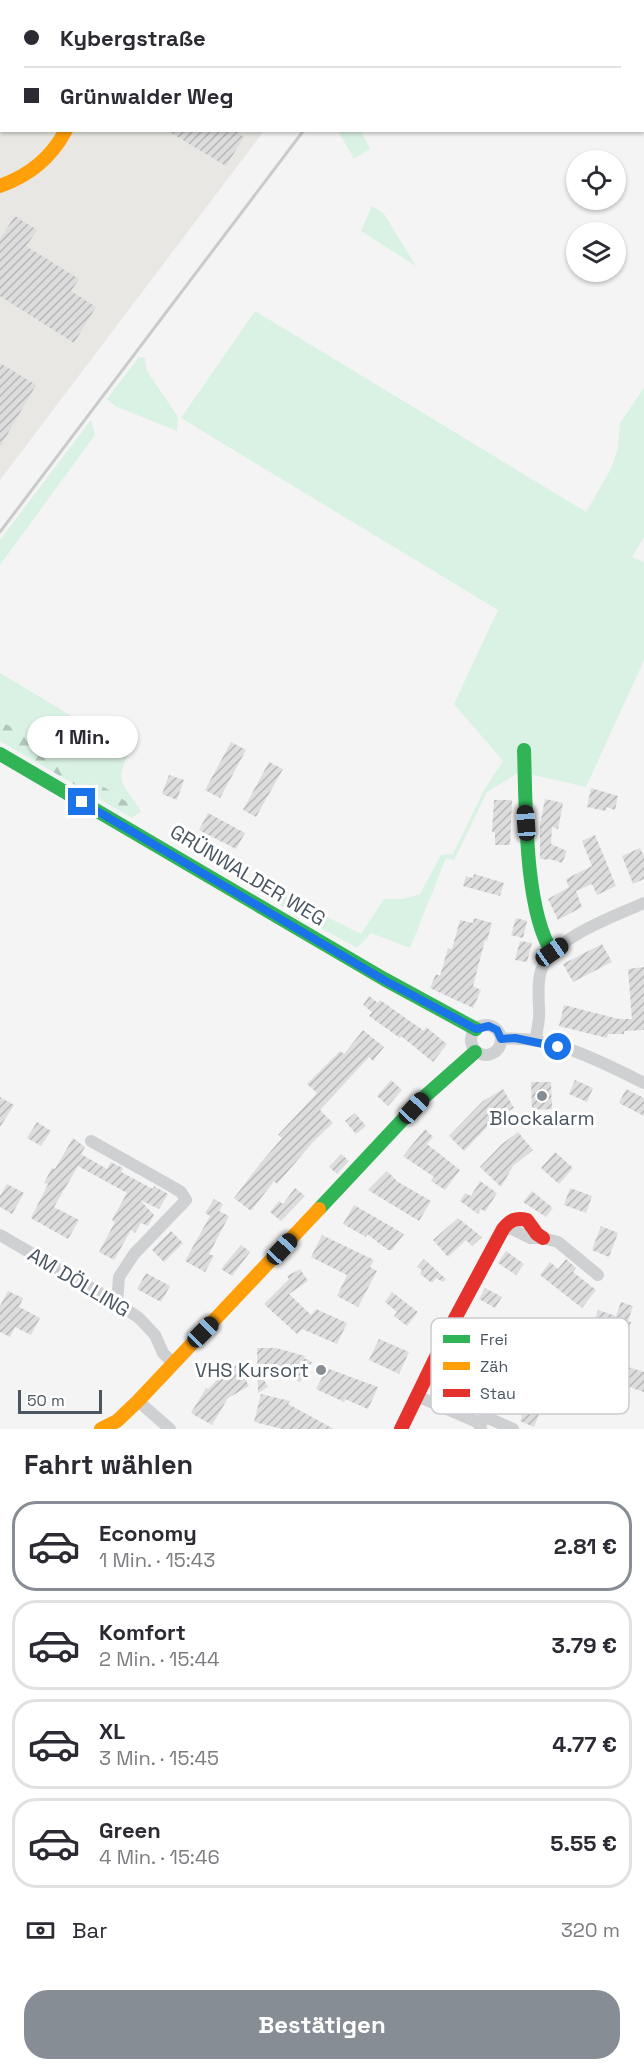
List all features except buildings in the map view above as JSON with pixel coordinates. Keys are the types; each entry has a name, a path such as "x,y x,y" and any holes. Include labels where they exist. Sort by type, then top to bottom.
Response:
{"street":[{"path":"0,186 38,167 59,146 65,132"},
{"path":"524,750 527,830 534,903 546,943 552,952"},
{"name":"GRÜNWALDER WEG","path":"0,754 250,899 384,980 476,1029"},
{"path":"535,1041 539,1017 540,973 552,952 573,938 644,903"},
{"path":"484,1025 497,1030 501,1039 500,1045 487,1056 475,1052 471,1043 476,1029 484,1025"},
{"path":"501,1039 515,1038 535,1041 597,1060 644,1083"},
{"path":"101,1429 117,1421 138,1401 422,1099 475,1052"},
{"path":"91,1141 181,1192 186,1200 134,1254 119,1277 117,1303"},
{"path":"455,1318 502,1229 514,1219 527,1220 537,1234 558,1242 598,1275"},
{"name":"AM DÖLLING","path":"0,1235 139,1318 154,1335 163,1353 174,1364"},
{"path":"401,1429 431,1367"},
{"path":"417,1396 431,1403"},
{"path":"138,1401 170,1429"},
{"path":"454,1414 479,1426 488,1418 513,1429"}],"shaded area":[{"path":"0,132 263,132 0,480"}],"green space":[{"path":"339,132 362,132 370,149 354,159"},
{"path":"372,206 384,214 416,266 361,231"},
{"path":"255,311 586,512 611,469 618,448 620,423 644,388 644,537 632,557 644,562 644,660 586,787 520,772 487,792 454,860 446,858 410,948 371,933 357,948 273,901 279,893 361,934 384,899 403,899 420,894 441,855 453,854 484,790 503,761 454,704 498,610 181,418"},
{"path":"139,357 145,358 147,371 178,417 177,431 115,406 107,399"},
{"path":"91,420 95,435 0,565 0,540"},
{"path":"0,673 130,751 122,770 123,783 141,811 0,720"},
{"path":"0,720 141,811 132,818 0,741"}],"railway":[{"path":"0,532 302,132"}],"traffic: fast":[{"path":"524,750 526,826 531,883 536,910 552,952"},
{"path":"0,754 384,979 476,1029"},
{"path":"319,1209 422,1099 475,1052"}],"traffic: slow":[{"path":"0,186 21,177 39,164 54,149 65,132"},
{"path":"101,1429 117,1421 138,1401 319,1209"}],"traffic: jam":[{"path":"455,1318 508,1223 520,1219 527,1220 537,1234 543,1238"},
{"path":"401,1429 431,1367"}],"place":[{"name":"Blockalarm","path":"542,1096"},
{"name":"VHS Kursort","path":"321,1370"}],"route":[{"path":"82,802 384,980 476,1029 484,1025 489,1026 497,1030 501,1039 515,1038 558,1047"}]}
